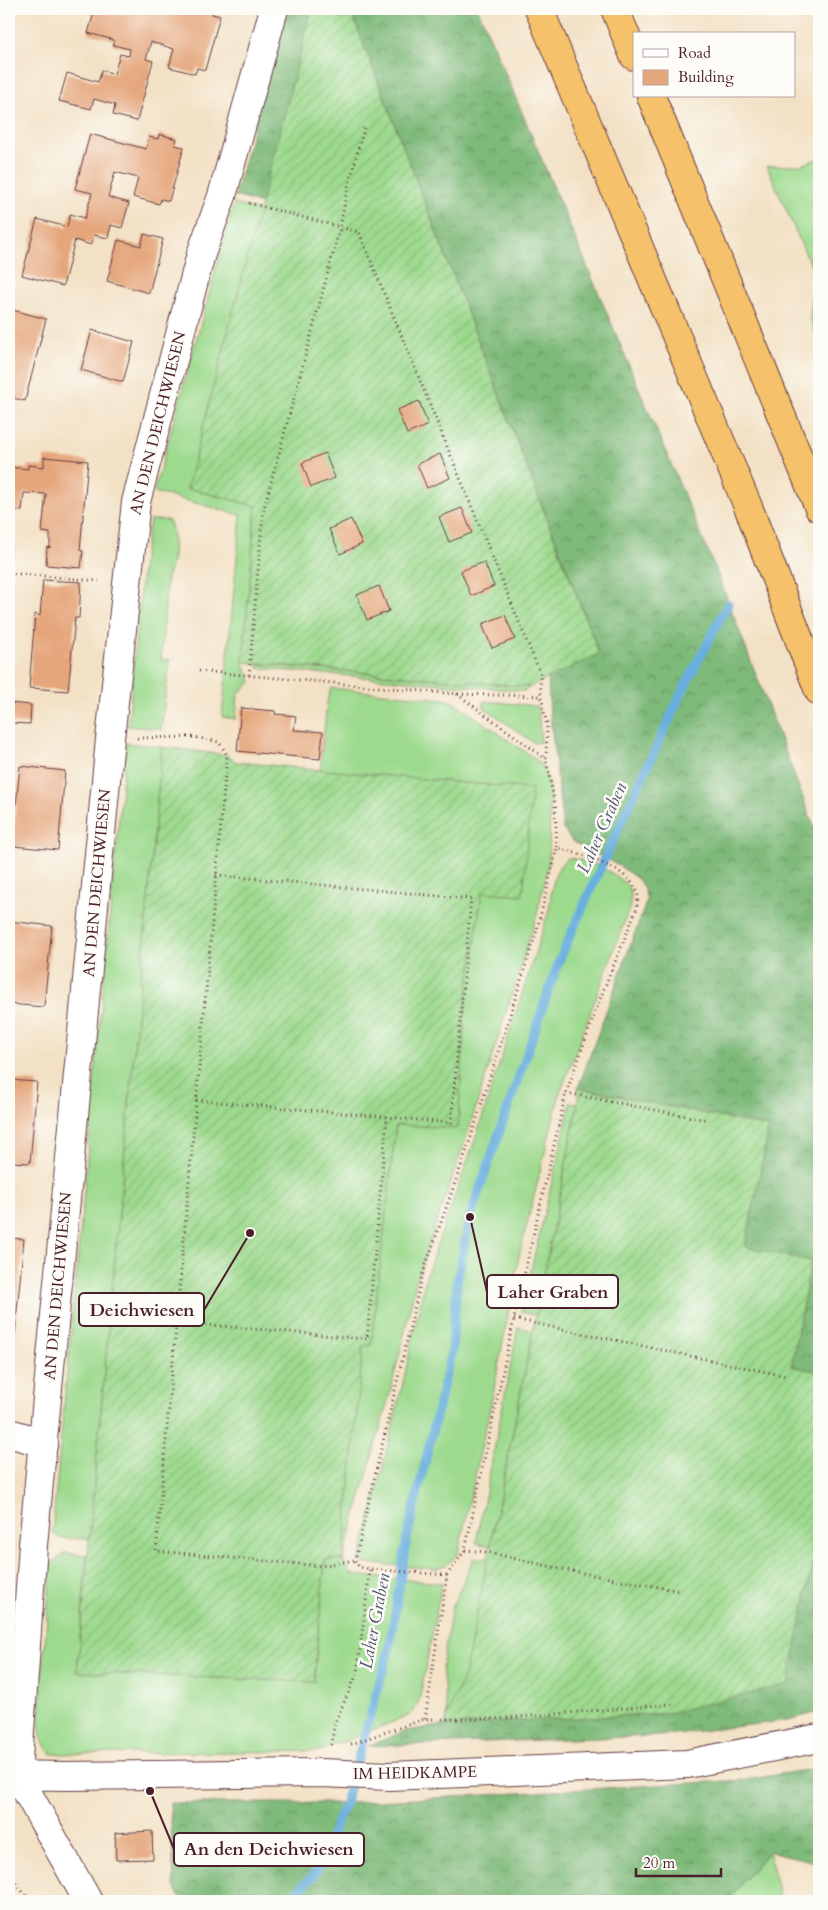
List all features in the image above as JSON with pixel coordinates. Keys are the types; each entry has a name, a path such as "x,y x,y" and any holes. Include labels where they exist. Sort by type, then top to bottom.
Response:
{"highway":[{"path":"539,9 749,509 819,691"},
{"path":"615,9 633,54"},
{"path":"652,98 819,508"}],"street":[{"name":"AN DEN DEICHWIESEN","path":"13,1774 110,738 136,502 201,254 222,196 274,9"},
{"path":"9,1433 44,1443"},
{"name":"IM HEIDKAMPE","path":"13,1774 66,1776 326,1762 389,1776 687,1764 819,1738"},
{"path":"13,1774 88,1901"}],"path":[{"path":"249,675 263,512 340,228 346,195 364,128"},
{"path":"222,196 359,232 540,673 541,696 547,726 546,759 555,804 557,848 537,930 469,1143 422,1276 355,1560 359,1567 370,1569 447,1575"},
{"path":"12,527 9,573 127,583"},
{"path":"199,671 457,694 541,696"},
{"path":"457,694 546,759"},
{"path":"110,738 194,737 219,742 227,755 156,1551 321,1566 355,1560"},
{"path":"425,1719 447,1575 466,1550 514,1319 566,1093 602,994 637,908 638,892 629,879 617,870 586,856 557,848"},
{"path":"196,1100 451,1123 471,899 216,875"},
{"path":"566,1093 707,1120"},
{"path":"176,1322 368,1339 387,1117"},
{"path":"514,1319 786,1376"},
{"path":"466,1550 487,1552 561,1569 685,1592"},
{"path":"326,1762 335,1722 357,1674 370,1569"},
{"path":"352,1744 425,1719 494,1719 673,1704"},
{"path":"9,1876 32,1901"}],"green space":[{"path":"286,9 312,9 262,204 235,196"},
{"path":"312,9 350,9 599,654 530,687 243,662 256,506 187,488"},
{"path":"350,9 478,9 718,575 819,840 819,1372 791,1366 811,1261 745,1248 769,1127 578,1088 647,900 638,879 618,865 573,842 563,829 550,714 548,678 599,653"},
{"path":"819,158 819,345 810,319 814,273 767,166 801,165"},
{"path":"234,204 260,211 187,488 256,506 243,662 251,682 238,694 236,719 222,717 241,515 154,492"},
{"path":"150,520 167,520 170,522 173,542 172,565 167,577 161,659 170,660 161,729 128,726 143,561"},
{"path":"258,664 530,687 524,691 258,668"},
{"path":"331,688 444,699 455,703 534,758 543,768 548,781 550,800 549,861 536,918 467,1135 417,1279 390,1393 343,1560 363,1345 371,1345 396,1125 458,1127 465,1011 482,892 532,789 320,770 327,702"},
{"path":"483,702 536,706 541,742 534,743 484,707"},
{"path":"126,743 162,747 89,1539 60,1538 52,1533"},
{"path":"162,747 227,755 236,762 532,789 523,895 482,892 465,1011 458,1128 396,1125 371,1345 363,1346 343,1560 325,1559 314,1682 77,1672"},
{"path":"568,858 594,864 620,879 630,891 630,907 559,1096 519,1256 494,1389 458,1554 446,1565 435,1569 364,1563 360,1560 403,1383 426,1276 474,1143 549,910 556,875 559,868"},
{"path":"578,1088 769,1127 745,1247 811,1261 791,1366 819,1372 819,1532 788,1684 667,1713 446,1725 447,1715 465,1674 578,1103"},
{"path":"571,1102 578,1103 536,1315 521,1312"},
{"path":"518,1327 533,1331 490,1546 476,1543"},
{"path":"819,1532 819,1712 783,1721 658,1736 368,1746 405,1731 446,1725 667,1713 804,1608"},
{"path":"65,1553 87,1555 77,1672 314,1682 325,1559 343,1560 352,1575 442,1583 419,1701 411,1715 319,1751 52,1754 44,1744 39,1724 51,1564"},
{"path":"474,1558 488,1558 465,1674 446,1725 447,1715 442,1667 452,1607"},
{"path":"819,1768 819,1863 769,1851 727,1901 181,1901 174,1885 170,1803 345,1803 744,1780"},
{"path":"769,1850 780,1901 727,1901"}],"building":[{"path":"95,9 213,9 212,14 220,16 205,70 197,68 195,74 169,67 174,49 151,42 146,59 153,61 137,121 113,115 115,105 94,99 91,109 59,101 67,73 98,82 102,70 114,74 120,54 129,56 130,49 113,45 114,40 88,33"},
{"path":"90,134 146,149 149,137 158,139 159,134 177,139 175,145 184,147 169,201 161,199 159,204 133,197 138,178 115,172 108,197 129,203 122,228 111,225 108,238 94,235 91,245 75,240 63,286 22,275 37,219 67,227 70,214 85,218 92,193 75,189"},
{"path":"144,234 163,239 149,293 107,281 118,240 141,246"},
{"path":"9,309 46,319 25,401 9,397"},
{"path":"92,330 134,342 123,382 81,370"},
{"path":"419,401 428,425 407,434 397,410"},
{"path":"325,453 335,478 311,487 302,463"},
{"path":"440,454 450,478 427,488 417,464"},
{"path":"44,457 88,461 80,550 83,551 81,568 46,565 47,547 50,548 50,533 42,532 46,494 24,493 22,511 9,510 9,467 28,469 28,465 44,467"},
{"path":"462,508 472,533 449,542 439,517"},
{"path":"351,519 362,544 340,554 329,529"},
{"path":"484,562 494,586 471,596 461,571"},
{"path":"43,580 81,582 79,618 75,618 68,691 29,688 35,614 40,616"},
{"path":"379,586 389,611 367,620 357,595"},
{"path":"505,615 515,639 492,648 482,624"},
{"path":"9,703 31,705 30,724 9,723"},
{"path":"241,708 275,711 275,714 296,716 294,730 323,732 320,759 237,751"},
{"path":"20,766 65,771 58,850 12,846"},
{"path":"9,921 52,926 44,1007 9,1004"},
{"path":"9,1080 37,1082 30,1163 9,1162"},
{"path":"9,1238 24,1239 14,1342 9,1341"},
{"path":"152,1831 153,1859 116,1860 115,1833"}],"waterway":[{"name":"Laher Graben","path":"287,1901 315,1874 345,1803 389,1650 407,1538 452,1350 457,1282 470,1217 559,961 682,692 728,604"}],"place":[{"name":"Laher Graben","path":"470,1217"},
{"name":"Deichwiesen","path":"250,1233"},
{"name":"An den Deichwiesen","path":"150,1791"}]}
